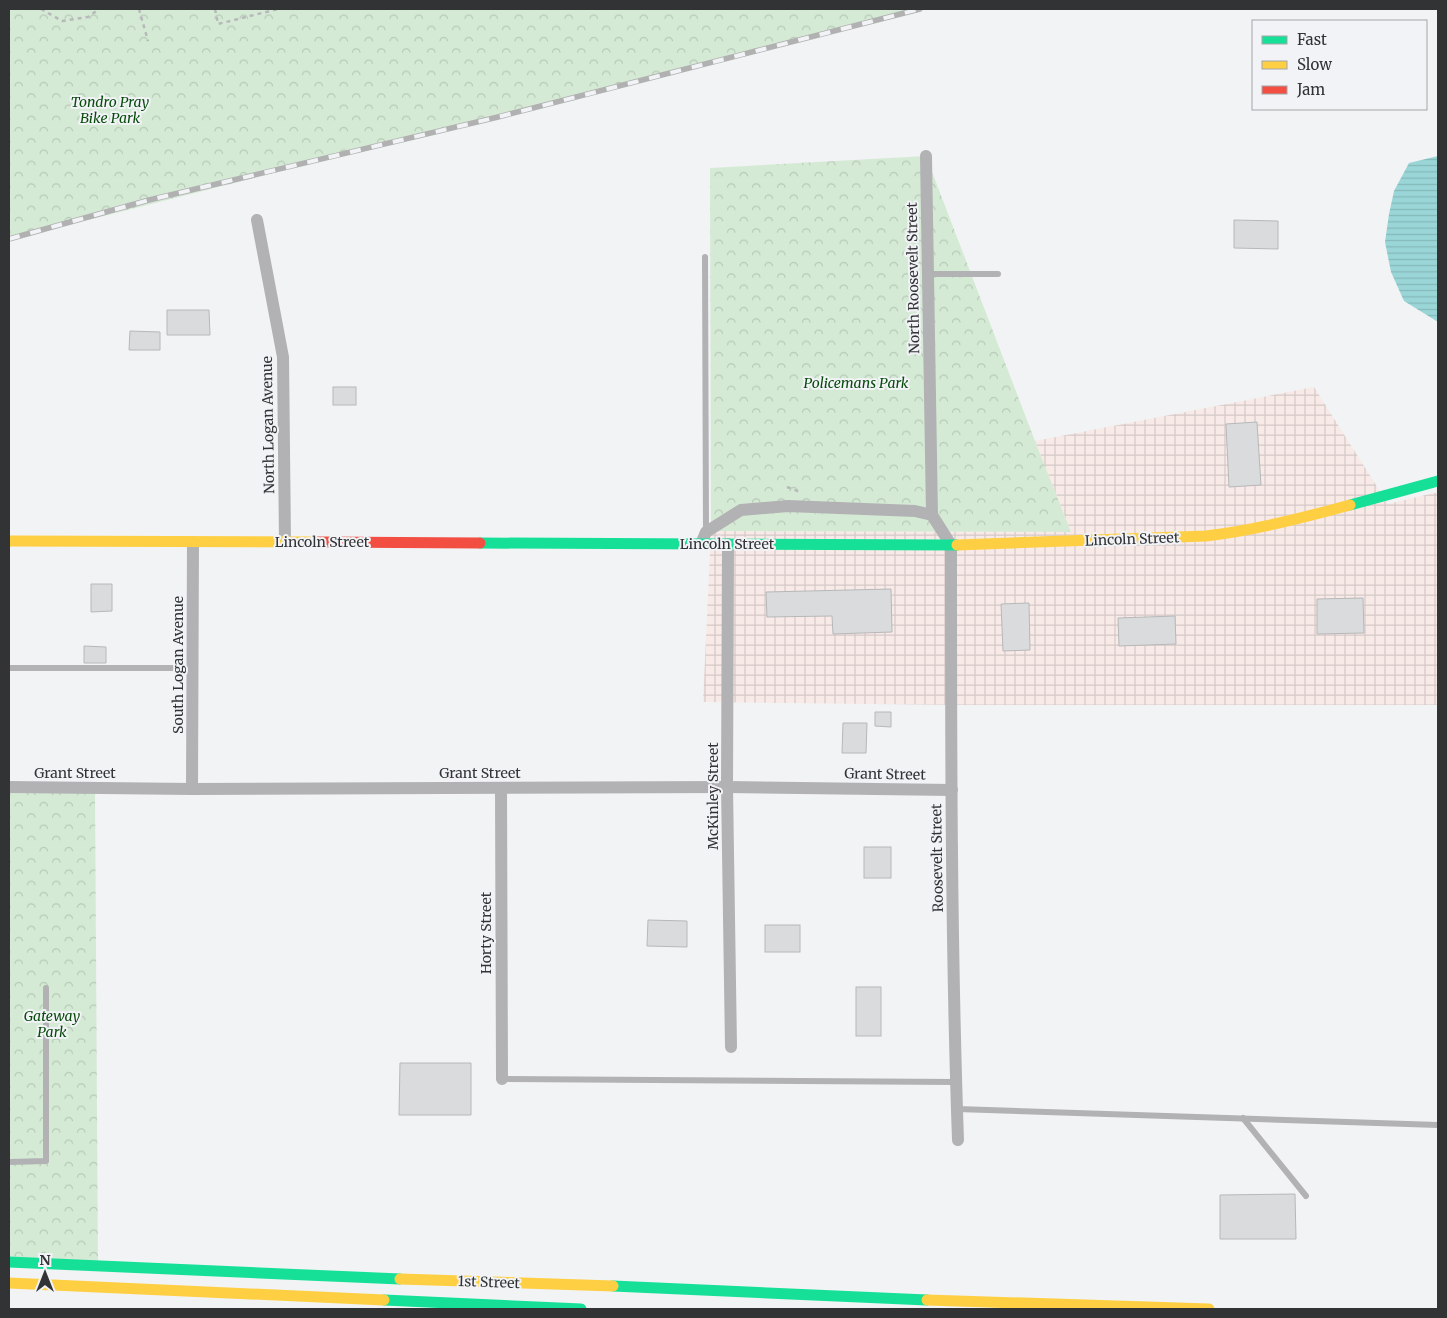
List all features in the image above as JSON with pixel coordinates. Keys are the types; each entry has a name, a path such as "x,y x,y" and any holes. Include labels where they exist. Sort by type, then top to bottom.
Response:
{"main road":[{"name":"Lincoln Street","path":"9,542 951,545 1206,536 1244,531 1294,520 1438,481"},
{"name":"1st Street","path":"9,1262 969,1302 1209,1309"},
{"name":"1st Street","path":"9,1283 581,1309"}],"street":[{"name":"North Roosevelt Street","path":"926,156 932,515"},
{"name":"North Logan Avenue","path":"258,220 282,357 285,542"},
{"path":"701,544 706,532 741,510 788,506 915,511 932,515 951,545"},
{"name":"South Logan Avenue","path":"192,788 194,542"},
{"name":"McKinley Street","path":"728,544 727,787 731,1046"},
{"name":"Roosevelt Street","path":"951,545 955,1082 958,1140"},
{"name":"Grant Street","path":"9,787 727,787 952,790"},
{"name":"Horty Street","path":"501,788 502,1079"}],"lane":[{"path":"705,257 706,532"},
{"path":"928,274 998,274"},
{"path":"9,668 193,668"},
{"path":"9,1162 46,1161 46,988"},
{"path":"502,1079 955,1082"},
{"path":"957,1109 1438,1125"},
{"path":"1243,1118 1306,1196"}],"path":[{"path":"41,9 62,21 88,16 99,9"},
{"path":"139,9 148,40"},
{"path":"215,9 218,24 278,9"}],"shaded area":[{"path":"1314,387 1388,504 1438,492 1438,705 961,705 703,702 711,531 1071,532 1035,441"}],"green space":[{"name":"Tondro Pray Bike Park","path":"9,9 923,9 9,240"},
{"name":"Policemans Park","path":"926,156 1071,532 711,531 710,168"},
{"name":"Gateway Park","path":"9,788 95,788 98,1266 9,1260"}],"water":[{"path":"1438,156 1438,322 1404,301 1391,272 1385,242 1394,191 1409,163"}],"building":[{"path":"1234,220 1278,221 1278,249 1234,248"},
{"path":"167,310 209,310 210,335 167,335"},
{"path":"130,331 160,332 160,350 129,350"},
{"path":"333,387 356,387 356,405 333,405"},
{"path":"1257,422 1261,485 1229,487 1226,424"},
{"path":"91,584 112,584 112,611 91,612"},
{"path":"891,589 892,632 833,634 832,616 767,617 766,592"},
{"path":"1363,598 1364,633 1317,634 1317,599"},
{"path":"1029,603 1030,650 1003,651 1001,604"},
{"path":"1175,616 1176,644 1119,646 1118,618"},
{"path":"84,646 106,647 106,663 84,663"},
{"path":"875,712 891,712 891,727 875,726"},
{"path":"843,723 867,723 866,753 842,753"},
{"path":"864,847 891,847 891,878 864,878"},
{"path":"648,920 687,921 687,947 647,946"},
{"path":"765,925 800,925 800,952 765,952"},
{"path":"856,987 881,987 881,1036 856,1036"},
{"path":"400,1063 471,1063 471,1115 399,1115"},
{"path":"1295,1194 1296,1239 1220,1239 1220,1195"}],"railway":[{"path":"9,239 149,200 498,117 920,9"}],"traffic: fast":[{"path":"1350,505 1438,481"},
{"path":"480,543 957,545"},
{"path":"9,1262 400,1279"},
{"path":"613,1286 927,1300"},
{"path":"384,1300 581,1309"}],"traffic: slow":[{"path":"957,545 1206,536 1278,523 1350,505"},
{"path":"9,541 318,542"},
{"path":"400,1279 613,1286"},
{"path":"9,1283 384,1300"},
{"path":"927,1300 1209,1309"}],"traffic: jam":[{"path":"318,542 480,543"}]}
